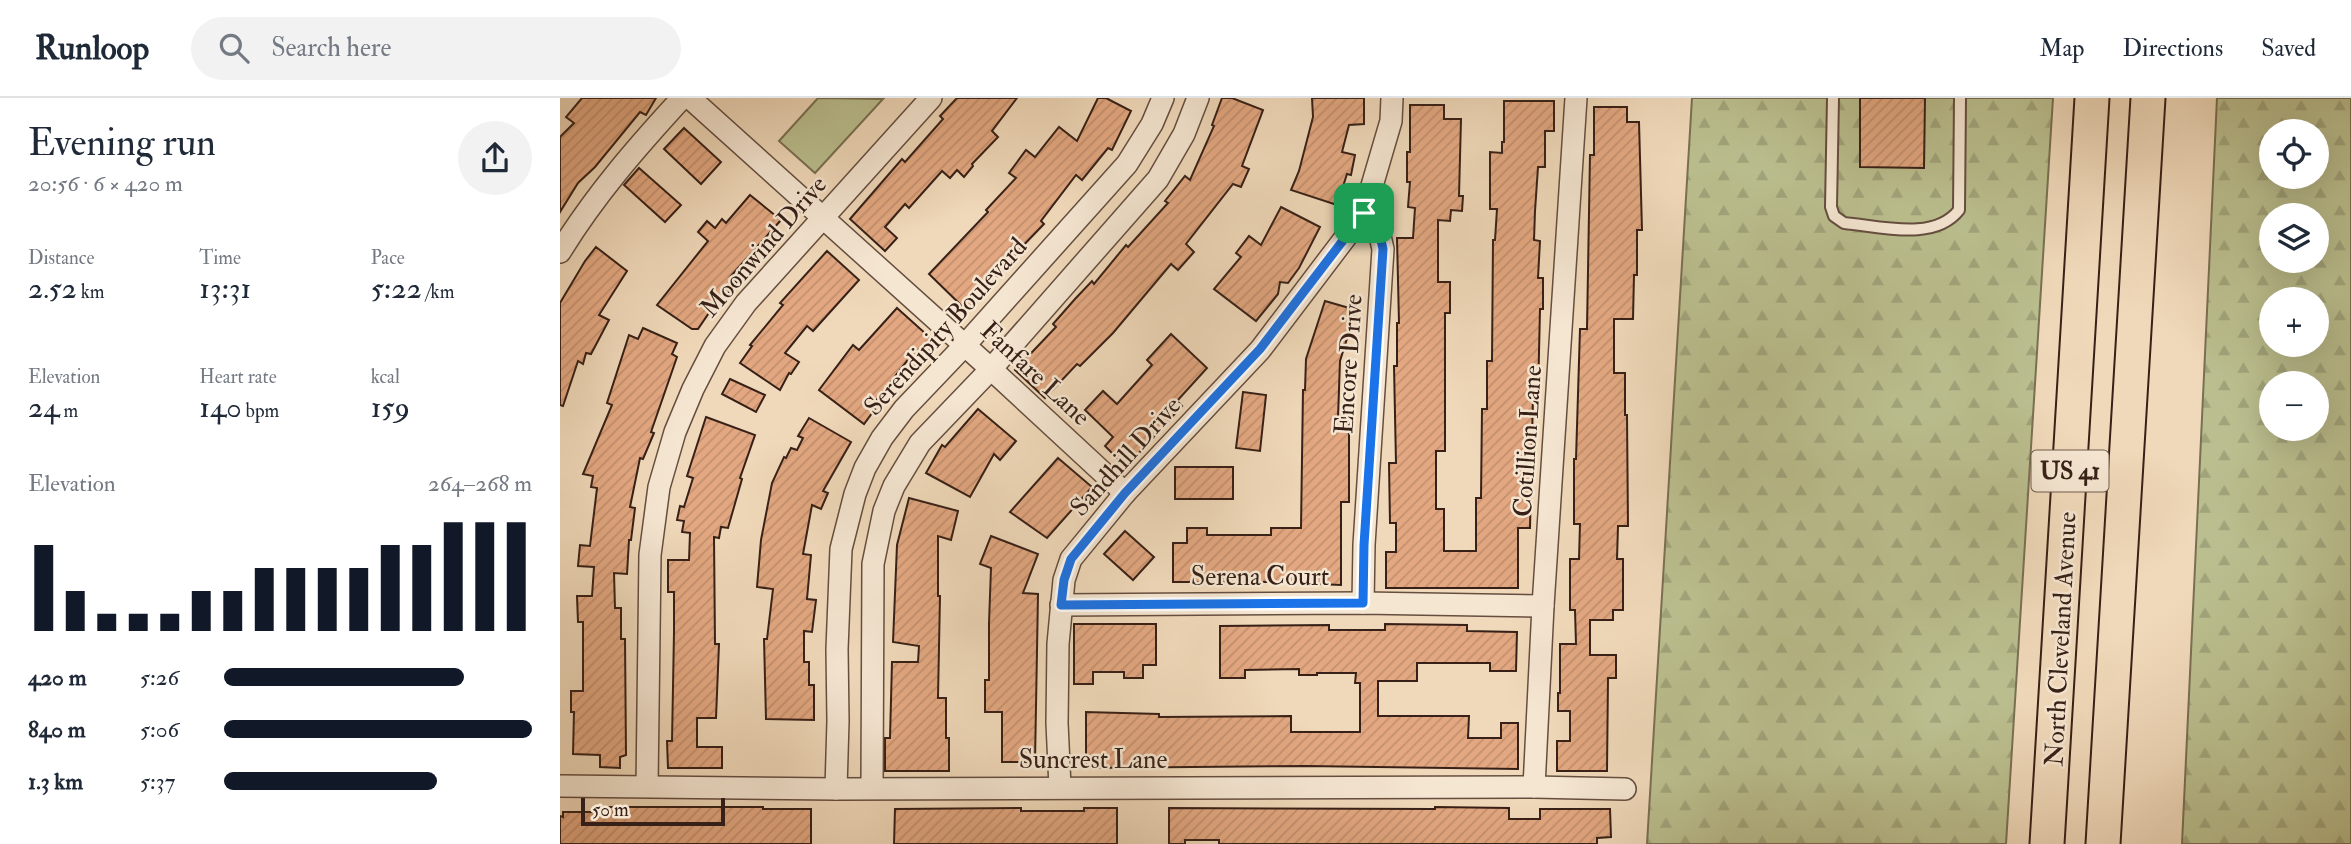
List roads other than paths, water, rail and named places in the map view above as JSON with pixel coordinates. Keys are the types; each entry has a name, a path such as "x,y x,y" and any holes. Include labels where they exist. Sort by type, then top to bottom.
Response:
{"main road":[{"name":"North Cleveland Avenue","path":"2047,844 2092,98"},
{"name":"North Cleveland Avenue","path":"2103,844 2148,98"}],"street":[{"path":"560,252 596,198 633,151 682,98"},
{"name":"Fanfare Lane","path":"690,98 1125,493"},
{"name":"Moonwind Drive","path":"647,786 650,555 659,487 668,453 692,389 715,346 746,303 931,98"},
{"name":"Serendipity Boulevard","path":"836,789 838,577 847,521 865,468 882,438 904,409 1127,164 1152,124 1163,98"},
{"path":"872,788 873,564 884,512 894,486 920,443 991,369 1158,179 1184,134 1198,98"},
{"path":"1364,213 1391,121 1392,98"},
{"name":"Cotillion Lane","path":"1534,787 1576,98"},
{"name":"Sandhill Drive","path":"1060,787 1057,723 1058,644 1064,580 1071,559 1125,493 1260,349 1364,213"},
{"name":"Encore Drive","path":"1363,603 1364,545 1383,249 1377,223 1364,213"},
{"name":"Serena Court","path":"1061,605 1363,603 1543,606"},
{"name":"Suncrest Lane","path":"560,786 836,789 1625,789"}],"lane":[{"path":"1833,98 1833,216 1844,223 1920,230 1942,225 1953,218 1959,209 1960,98"}]}
